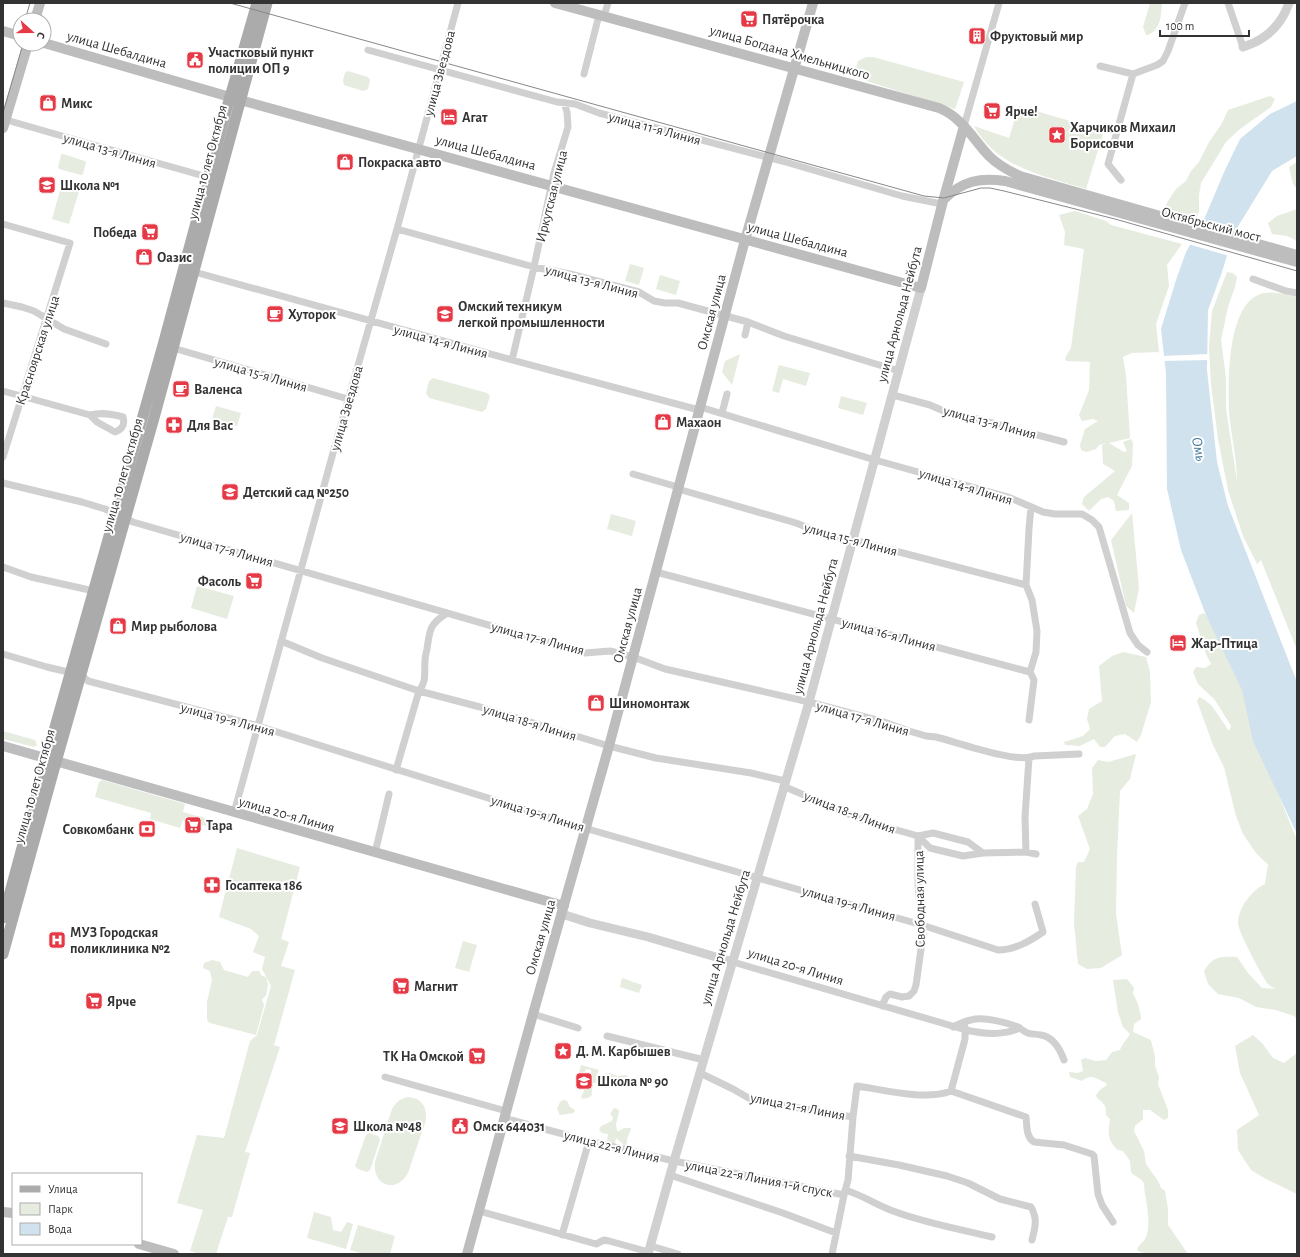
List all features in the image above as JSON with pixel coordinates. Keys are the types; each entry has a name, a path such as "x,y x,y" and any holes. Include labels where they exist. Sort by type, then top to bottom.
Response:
{"main road":[{"name":"улица 10 лет Октября","path":"3,918 51,760 121,517 235,99 258,3"},
{"name":"улица 10 лет Октября","path":"235,99 267,3"},
{"name":"улица Богдана Хмельницкого","path":"555,3 939,108 949,112 957,118 989,156 996,162 1020,176 1118,209"},
{"name":"Омская улица","path":"467,1254 609,746 724,316 812,3"},
{"name":"улица Шебалдина","path":"52,45 235,99 921,288"},
{"path":"4,122 26,52"},
{"name":"улица Арнольда Нейбута","path":"921,288 964,126"},
{"path":"943,202 952,191 961,186 975,180 991,179 1019,184 1118,209"},
{"name":"Октябрьский мост","path":"1118,209 1297,255"},
{"name":"Октябрьский мост","path":"1118,209 1297,262"},
{"name":"улица 10 лет Октября","path":"76,673 94,591 121,517 173,348 188,270"},
{"name":"улица 20-я Линия","path":"3,746 375,853 563,910"},
{"name":"улица 10 лет Октября","path":"3,954 51,760"},
{"path":"142,1245 174,1254"}],"street":[{"name":"улица Звездова","path":"234,813 348,399 397,229 458,3"},
{"path":"584,74 601,16 608,3"},
{"name":"улица Арнольда Нейбута","path":"964,126 998,3"},
{"path":"1100,66 1133,74 1156,65 1165,58 1185,3"},
{"path":"1228,3 1242,47 1263,38 1276,28 1285,15 1289,3"},
{"name":"улица 11-я Линия","path":"368,50 557,102 576,104 599,113 768,158 902,196 943,202"},
{"path":"1121,180 1108,164 1133,74"},
{"name":"Иркутская улица","path":"512,360 552,186 568,127 567,112 564,102"},
{"name":"улица 13-я Линия","path":"4,122 62,136 213,178"},
{"name":"Красноярская улица","path":"3,224 70,243 3,457"},
{"name":"улица 13-я Линия","path":"397,229 534,267 570,274 639,292 654,302 678,303 748,322 784,336 899,371"},
{"name":"улица 14-я Линия","path":"188,270 512,360 699,409 722,413 875,460 1008,497 1031,508 1055,514 1082,514 1092,520 1099,527 1130,633 1138,645 1147,652"},
{"path":"1253,279 1286,291 1297,293"},
{"name":"улица Арнольда Нейбута","path":"650,1251 674,1161 832,619 921,288"},
{"path":"3,303 34,311 64,329 106,344"},
{"path":"745,335 748,322"},
{"name":"улица 15-я Линия","path":"173,348 348,399"},
{"path":"3,391 90,415"},
{"path":"722,413 727,394"},
{"name":"улица 13-я Линия","path":"892,395 930,405 955,416 977,419 1064,442"},
{"name":"улица 15-я Линия","path":"633,474 824,534 853,540 1026,585"},
{"name":"улица 17-я Линия","path":"3,483 82,502 105,509 121,517 300,571 585,653 610,651 633,657 665,669 808,702 926,736 936,737 1007,756 1029,758 1034,756 1079,754"},
{"path":"1029,720 1029,706 1034,680 1030,672 1036,652 1037,631 1032,600 1026,585 1031,508"},
{"path":"3,567 31,577 94,591"},
{"name":"улица 16-я Линия","path":"656,572 1030,672"},
{"path":"396,770 419,691 425,680 424,661 431,627 436,620 447,613"},
{"name":"улица 18-я Линия","path":"281,641 322,658 419,691 480,707 609,746 656,758 751,773 784,783 865,821 918,836 933,833 968,842 983,852"},
{"name":"улица 19-я Линия","path":"3,654 47,667 76,673 88,681 258,726 586,828 922,925 998,950 1006,950 1031,940 1043,932 1034,904"},
{"path":"1026,852 1025,817 1029,758"},
{"path":"375,853 389,794"},
{"name":"улица 18-я Линия","path":"918,836 930,848 963,856 983,852 1026,852 1036,854"},
{"name":"Свободная улица","path":"882,1006 886,997 890,994 902,997 909,996 914,991 916,985 923,935 918,885 918,836"},
{"name":"улица 20-я Линия","path":"563,910 590,923 648,937 953,1027 984,1034 1012,1032 1020,1028"},
{"path":"533,1014 578,1028"},
{"path":"953,1027 971,1019 980,1019 1014,1026 1020,1028 1028,1034 1047,1037 1061,1051 1064,1060"},
{"path":"951,1090 965,1038 966,1030 963,1022"},
{"path":"607,1036 704,1060"},
{"name":"улица 21-я Линия","path":"700,1073 752,1100 853,1116"},
{"name":"улица 22-я Линия","path":"385,1077 588,1141 674,1161"},
{"path":"832,1254 844,1192 848,1180 849,1156 857,1086 923,1095 941,1094 951,1090 1026,1117 1030,1140 1034,1142 1064,1145 1094,1156 1098,1194 1102,1205 1113,1222"},
{"path":"562,1235 588,1141"},
{"path":"849,1156 948,1176 968,1183 1000,1199 1031,1207 1035,1214 1036,1225 1032,1240"},
{"name":"улица 22-я Линия 1-й спуск","path":"674,1161 857,1194 917,1219 992,1237"},
{"name":"улица 22-я Линия","path":"670,1175 783,1213 836,1233"},
{"path":"479,1211 596,1244 604,1240 650,1251 678,1254"}],"green space":[{"path":"1150,3 1162,3 1160,22 1156,29 1146,35 1143,27"},
{"path":"866,57 873,57 964,82 955,109 866,81 859,75 856,68 858,61"},
{"path":"348,71 368,77 370,80 368,89 363,91 344,85 343,80 345,73"},
{"path":"1270,96 1275,99 1271,107 1240,129 1226,142 1201,183 1199,211 1195,222 1162,213 1176,189 1186,181 1191,171 1199,162 1228,110"},
{"path":"1019,106 1104,131 1086,189 1054,180 1008,161 995,152 974,126 1009,138"},
{"path":"63,154 86,162 83,174 81,175 59,169 58,167 61,155"},
{"path":"1297,162 1297,189 1293,184 1289,167"},
{"path":"63,180 81,185 69,224 52,219"},
{"path":"1297,209 1297,241 1287,236 1272,234 1268,223 1277,216"},
{"path":"1075,211 1106,221 1111,225 1182,244 1167,265 1169,286 1156,324 1159,352 1132,353 1123,357 1126,376 1130,438 1109,443 1124,452 1127,451 1123,442 1131,439 1133,443 1132,466 1117,495 1129,503 1129,510 1116,511 1114,501 1108,497 1101,499 1089,511 1082,504 1084,497 1115,471 1103,464 1102,445 1106,443 1099,445 1096,449 1086,452 1081,450 1080,445 1085,429 1098,421 1093,419 1082,421 1079,415 1089,390 1090,362 1066,361 1065,358 1071,348 1084,249 1064,245 1065,232 1059,215"},
{"path":"630,264 644,268 639,285 625,281"},
{"path":"1227,272 1233,273 1237,277 1228,307 1221,340 1226,378 1226,409 1237,481 1229,411 1230,365 1235,330 1240,315 1248,303 1258,295 1272,292 1297,297 1297,650 1261,560 1257,564 1243,536 1228,490 1218,439 1211,384 1209,348 1212,311"},
{"path":"660,275 680,281 676,295 656,289"},
{"path":"740,354 732,385 722,372 725,361"},
{"path":"779,365 810,373 806,386 783,379 779,393 772,391"},
{"path":"433,378 487,393 490,396 486,409 482,412 429,398 426,393 429,381"},
{"path":"841,396 867,403 863,415 838,408"},
{"path":"216,406 241,413 237,426 212,419"},
{"path":"1132,513 1139,588 1134,613 1126,606 1111,540"},
{"path":"611,514 636,521 632,536 607,529"},
{"path":"197,586 234,596 227,619 191,608"},
{"path":"1204,613 1216,628 1243,686 1265,762 1297,840 1297,1019 1294,1016 1276,1010 1256,1007 1239,998 1218,994 1208,984 1204,971 1211,962 1218,958 1237,957 1248,973 1262,988 1276,989 1268,984 1261,973 1238,923 1240,911 1247,900 1255,891 1265,884 1268,864 1256,853 1243,834 1236,816 1224,767 1213,745 1197,701 1199,697 1212,706 1229,731 1231,726 1215,700 1198,684 1193,672 1196,667 1205,668 1211,664 1206,654 1196,623 1199,615"},
{"path":"1123,652 1146,657 1150,672 1151,702 1141,735 1137,742 1125,734 1115,736 1105,747 1100,747 1094,739 1080,746 1065,745 1064,742 1083,736 1090,729 1087,719 1089,709 1102,701 1099,666 1112,656"},
{"path":"3,731 35,740 37,745 34,747 3,739"},
{"path":"1136,754 1130,779 1120,791 1116,914 1122,955 1101,968 1087,969 1078,964 1074,923 1076,867 1078,862 1084,862 1090,849 1078,816 1087,809 1093,794 1092,768 1098,760 1108,762"},
{"path":"102,780 185,804 183,812 208,819 206,826 183,820 180,828 150,819 151,813 95,797 99,782"},
{"path":"237,848 300,867 281,939 289,942 281,966 295,970 274,1045 280,1047 245,1152 250,1153 232,1217 228,1217 216,1254 200,1254 190,1251 203,1210 177,1203 197,1135 224,1138 250,1041 257,1035 271,986 262,969 265,957 253,952 259,936 251,929 219,917"},
{"path":"463,941 477,945 469,972 455,968"},
{"path":"212,960 220,962 224,970 248,977 252,971 259,971 262,976 266,977 268,985 266,996 262,1000 264,1005 256,1035 210,1023 207,1020 207,1002 212,980 210,971 203,968 204,963"},
{"path":"622,978 642,985 639,993 620,987"},
{"path":"1127,979 1134,988 1133,993 1138,1004 1141,1017 1141,1019 1134,1024 1133,1032 1151,1040 1155,1057 1155,1066 1159,1077 1158,1084 1168,1110 1168,1118 1164,1120 1150,1110 1143,1110 1143,1119 1135,1126 1134,1131 1144,1151 1146,1164 1161,1188 1165,1191 1168,1209 1168,1225 1188,1254 1147,1254 1137,1250 1146,1237 1148,1227 1144,1185 1142,1180 1131,1172 1130,1161 1123,1151 1118,1150 1110,1139 1110,1119 1106,1115 1104,1105 1096,1095 1107,1085 1106,1083 1091,1077 1088,1077 1082,1081 1070,1077 1069,1072 1078,1073 1083,1071 1081,1060 1085,1058 1096,1061 1106,1060 1112,1052 1120,1050 1129,1036 1130,1034 1123,1027 1118,1012 1113,980"},
{"path":"1253,1035 1262,1043 1273,1058 1284,1063 1297,1053 1297,1194 1251,1170 1238,1150 1237,1130 1259,1115 1240,1073 1235,1046"},
{"path":"581,1065 599,1070 596,1077 598,1082 593,1083 592,1095 583,1099 581,1097 584,1091 581,1084 582,1082 585,1082 591,1074 591,1070 587,1069 580,1074"},
{"path":"610,1073 617,1076 626,1075 628,1077 625,1085 614,1081 606,1083 599,1079 604,1074"},
{"path":"408,1097 420,1101 424,1107 426,1120 408,1173 403,1180 397,1184 386,1184 381,1182 377,1177 375,1162 392,1109 398,1101"},
{"path":"563,1100 567,1101 570,1107 575,1110 574,1113 560,1115 557,1109 560,1102"},
{"path":"614,1108 618,1109 619,1112 616,1124 617,1131 624,1128 631,1128 625,1146 616,1138 615,1143 610,1143 607,1141 608,1134 602,1133 599,1130 601,1126 612,1121 613,1117 610,1114"},
{"path":"369,1133 378,1136 380,1140 370,1170 367,1172 358,1169 355,1166 366,1135"},
{"path":"314,1212 331,1217 333,1230 341,1232 347,1222 353,1224 346,1249 307,1238"},
{"path":"358,1225 395,1236 390,1254 364,1254 350,1250"}],"water":[{"name":"Омь","path":"1297,101 1297,156 1272,171 1234,233 1208,310 1207,370 1217,462 1228,506 1297,682 1297,834 1253,741 1242,690 1206,615 1181,550 1167,489 1166,373 1161,329 1186,252 1203,222 1240,139 1270,114"}],"pier":[{"path":"1199,224 1235,235 1229,256 1188,244"},
{"path":"1209,354 1209,360 1162,361 1162,356"}],"tram line":[{"path":"27,12 30,3"},
{"path":"230,3 924,196 944,198 981,188 990,188 1115,219 1297,271"},
{"path":"3,113 21,52"}],"place":[{"name":"Пятёрочка","path":"749,19"},
{"name":"Фруктовый мир","path":"977,36"},
{"name":"Участковый пункт полиции ОП 9","path":"195,60"},
{"name":"Микс","path":"48,103"},
{"name":"Ярче!","path":"992,111"},
{"name":"Агат","path":"449,117"},
{"name":"Харчиков Михаил Борисовчи","path":"1057,135"},
{"name":"Покраска авто","path":"345,162"},
{"name":"Школа №1","path":"47,185"},
{"name":"Победа","path":"150,232"},
{"name":"Оазис","path":"144,257"},
{"name":"Хуторок","path":"275,314"},
{"name":"Омский техникум легкой промышленности","path":"445,314"},
{"name":"Валенса","path":"181,389"},
{"name":"Махаон","path":"663,422"},
{"name":"Для Вас","path":"174,425"},
{"name":"Детский сад №250","path":"230,492"},
{"name":"Фасоль","path":"254,581"},
{"name":"Мир рыболова","path":"118,626"},
{"name":"Жар-Птица","path":"1178,643"},
{"name":"Шиномонтаж","path":"596,703"},
{"name":"Тара","path":"193,825"},
{"name":"Совкомбанк","path":"147,829"},
{"name":"Госаптека 186","path":"212,885"},
{"name":"МУЗ Городская поликлиника №2","path":"57,940"},
{"name":"Магнит","path":"401,986"},
{"name":"Ярче","path":"94,1001"},
{"name":"Д. М. Карбышев","path":"563,1051"},
{"name":"ТК На Омской","path":"477,1056"},
{"name":"Школа № 90","path":"584,1081"},
{"name":"Школа №48","path":"340,1126"},
{"name":"Омск 644031","path":"460,1126"}]}
